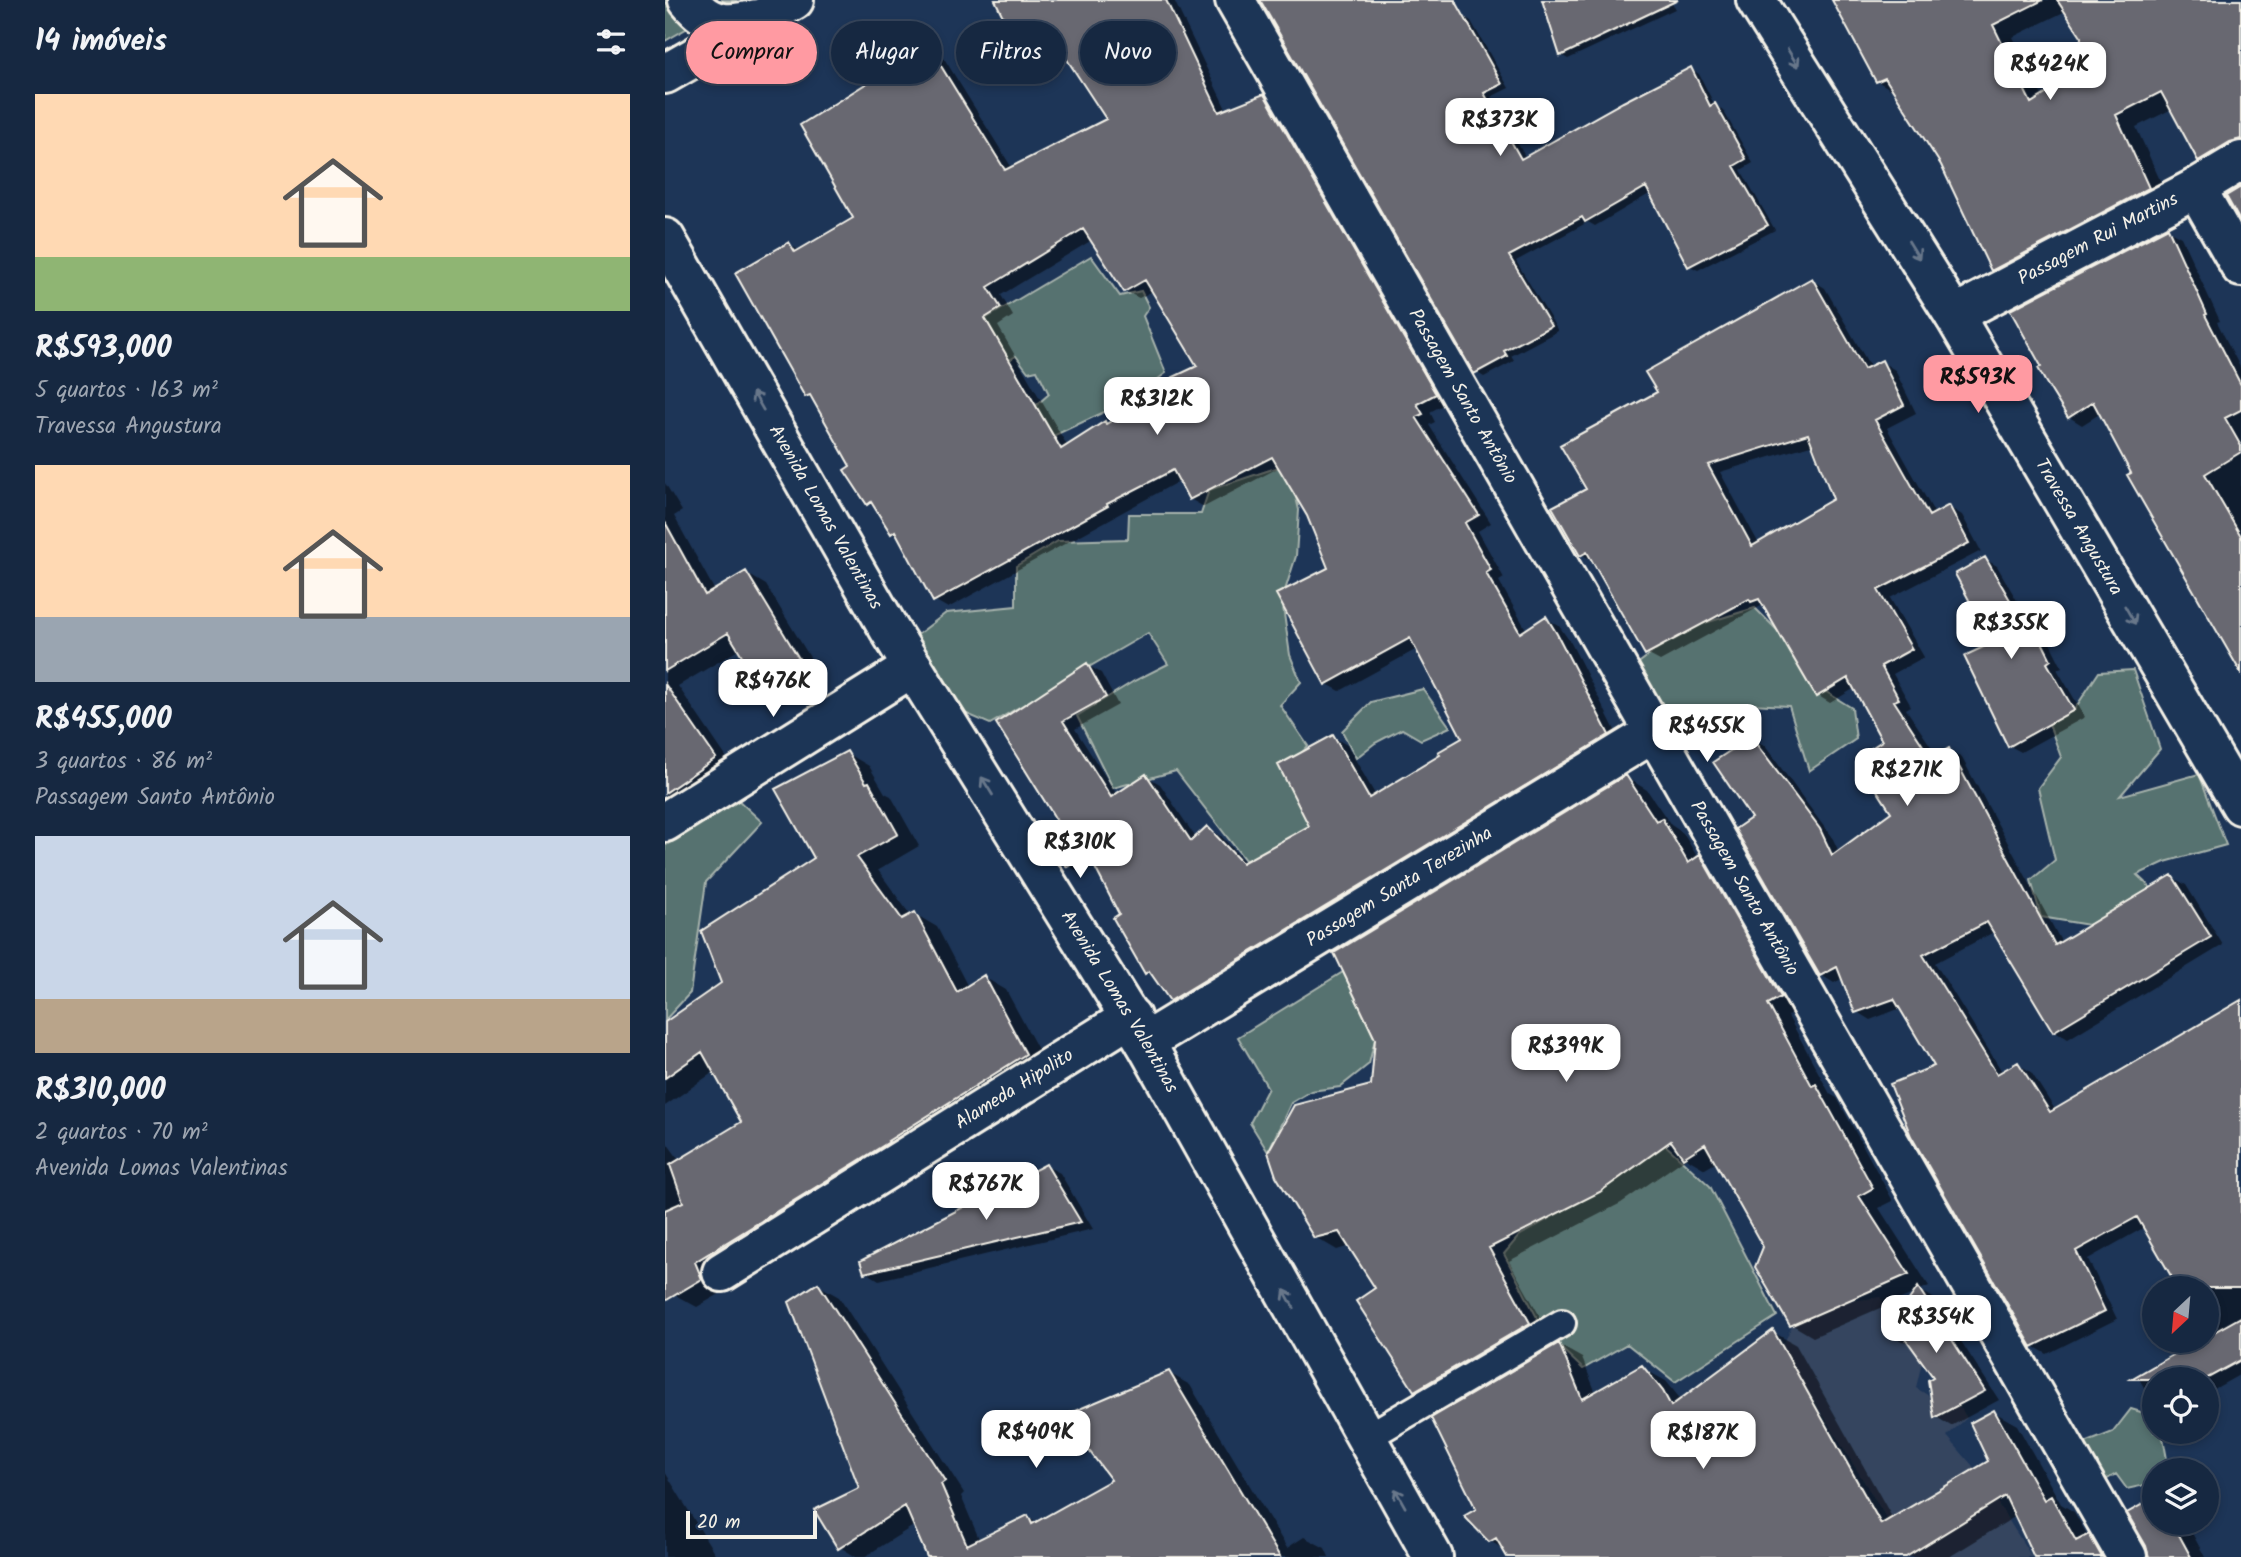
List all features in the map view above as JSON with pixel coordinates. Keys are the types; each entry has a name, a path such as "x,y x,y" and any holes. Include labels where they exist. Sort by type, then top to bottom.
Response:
{"street":[{"path":"688,0 698,12 709,19 726,24 779,9"},
{"name":"Passagem Santo Antônio","path":"1235,0 2127,1557"},
{"name":"Travessa Angustura","path":"1756,0 1954,315 2241,805"},
{"path":"665,74 779,9"},
{"name":"Passagem Rui Martins","path":"1954,315 2196,188 2241,161"},
{"path":"2196,188 2241,267"},
{"name":"Avenida Lomas Valentinas","path":"665,238 913,667 1138,1030 1433,1557"},
{"path":"665,822 913,667"},
{"name":"Passagem Santa Terezinha","path":"1138,1030 1655,732"},
{"name":"Alameda Hipolito","path":"722,1272 1138,1030"}],"lane":[{"path":"1366,1438 1562,1323"}],"shaded area":[{"path":"1880,1297 1895,1319 1885,1333 1905,1338 1922,1362 1916,1388 1931,1397 1934,1418 1959,1405 1967,1418 1947,1436 1978,1472 2032,1557 1910,1557 1782,1347 1793,1324 1844,1302"}],"green space":[{"path":"665,0 736,0 700,21 686,21 686,29 665,41"},
{"path":"1091,256 1120,296 1141,291 1149,307 1143,316 1166,373 1132,399 1051,437 1032,409 1049,394 1037,370 1028,372 1016,356 964,387 970,328"},
{"path":"1288,464 1299,510 1296,556 1282,600 1290,655 1301,682 1280,705 1308,746 1283,773 1320,827 1280,854 1245,860 1176,771 1113,788 1077,716 1134,681 1168,664 1148,633 990,724 960,711 912,639 946,613 1016,606 1016,566 1058,541 1128,539 1129,514 1201,514 1209,490"},
{"path":"1755,608 1785,638 1820,688 1852,708 1856,739 1809,771 1789,706 1751,704 1680,746 1636,665 1682,630"},
{"path":"2133,670 2160,749 2120,796 2199,774 2226,845 2165,862 2137,875 2151,888 2089,925 2041,917 2031,880 2055,860 2038,788 2061,757 2049,724 2074,710 2099,672"},
{"path":"1423,689 1450,727 1421,740 1402,729 1375,743 1356,758 1342,731 1371,702"},
{"path":"736,798 762,822 706,882 690,993 665,1020 665,846"},
{"path":"1343,972 1375,1039 1369,1064 1340,1087 1311,1091 1291,1103 1268,1152 1250,1123 1268,1088 1238,1037"},
{"path":"1662,1142 1710,1186 1777,1316 1675,1382 1627,1344 1583,1369 1545,1333 1504,1254 1519,1236 1621,1177"},
{"path":"2131,1409 2142,1412 2142,1444 2164,1444 2167,1458 2142,1458 2142,1486 2127,1489 2116,1474 2104,1481 2080,1445 2113,1432"}],"building":[{"path":"995,0 1166,0 1176,21 1080,21 1080,79 1066,58 1066,21 1005,21"},
{"path":"1260,0 1455,0 1502,84 1484,93 1521,159 1691,67 1710,106 1715,103 1746,159 1734,166 1768,225 1688,267 1646,187 1585,222 1582,217 1509,256 1551,326 1504,351 1507,356 1474,374"},
{"path":"1542,0 1678,0 1560,56"},
{"path":"1832,0 2043,0 1993,25 2031,103 2078,74 2081,37 2057,0 2241,0 2241,139 2230,142 2198,161 2161,92 2116,115 2149,188 1991,271 1941,165 1885,78 1876,82"},
{"path":"1176,21 1219,112 1264,94 1436,394 1417,404 1423,414 1416,417 1479,515 1465,523 1491,570 1486,573 1520,633 1546,616 1609,735 1170,1001 1149,971 1145,974 1113,918 1119,914 1088,854 1067,867 1047,834 1060,826 996,723 1087,663 1106,697 1063,721 1111,797 1146,774 1191,841 1207,826 1242,863 1309,826 1278,765 1333,735 1369,798 1440,755 1438,752 1462,738 1410,638 1325,685 1276,594 1328,568 1307,516 1272,457 1189,500 1173,470 933,602 895,531 891,534 871,502 867,505 844,470 850,466 810,395 805,397 735,273 789,242 795,252 853,218 800,125 866,84 942,84 942,68 1005,170 1106,119 1083,84 1176,84","holes":["1083,229 1124,292 1145,280 1197,366 1165,381 1168,388 1106,424 1105,421 1061,449 985,318 1001,308 988,287"]},
{"path":"2241,187 2241,223 2226,196"},
{"path":"2168,228 2207,314 2205,315 2241,385 2241,410 2225,418 2241,446 2241,452 2205,474 2241,536 2241,673 2127,475 2131,473 2093,402 2068,418 2038,368 2041,366 2010,310"},
{"path":"1812,278 1864,369 1882,360 1904,405 1875,420 1929,516 1949,505 1969,543 1878,590 1912,649 1881,666 1899,699 1894,701 1931,758 1949,748 2055,945 2172,875 2211,937 2053,1032 1987,922 1923,955 1997,1074 2018,1062 2050,1112 2241,1000 2241,1288 2219,1288 2219,1276 2171,1276 2137,1217 2076,1251 2105,1311 2032,1347 1911,1136 1890,1084 1934,1066 1894,999 1855,1013 1837,967 1820,976 1735,829 1751,818 1713,762 1751,737 1820,829 1832,855 1891,812 1856,758 1882,741 1848,678 1816,697 1759,599 1751,602 1749,599 1645,655 1587,552 1580,556 1552,507 1586,489 1560,445 1657,392 1645,372","holes":["1808,434 1833,499 1752,546 1708,465"]},
{"path":"665,522 705,595 746,571 803,665 765,693 728,633 665,671"},
{"path":"1985,557 2024,624 2031,620 2051,660 2047,663 2074,710 2008,747 1964,656 1992,643 1955,574"},
{"path":"665,684 716,758 665,793"},
{"path":"847,751 866,783 869,782 898,834 857,857 902,919 915,912 957,992 984,975 1026,1054 695,1262 702,1279 665,1301 665,1210 683,1202 670,1165 741,1122 702,1052 665,1078 665,1022 721,983 701,931 814,858 775,789"},
{"path":"1626,775 1656,821 1662,818 1688,863 1700,855 1781,997 1768,1004 1812,1086 1816,1084 1873,1188 1859,1196 1909,1274 1790,1326 1755,1267 1763,1247 1705,1144 1683,1158 1671,1141 1600,1192 1489,1248 1530,1323 1414,1391 1356,1301 1375,1288 1339,1232 1314,1238 1276,1176 1268,1152 1294,1105 1371,1085 1375,1039 1334,953"},
{"path":"1046,1164 1081,1222 864,1273 860,1261"},
{"path":"818,1283 945,1481 941,1484 967,1545 1028,1515 1032,1524 1111,1480 1063,1416 1169,1371 1280,1557 927,1557 905,1506 838,1549 814,1510 859,1488 789,1302"},
{"path":"1918,1287 1985,1391 1934,1418 1928,1380 1933,1377 1905,1338 1885,1334"},
{"path":"2241,1317 2241,1360 2219,1372 2219,1367 2152,1367 2176,1353 2219,1353 2219,1329"},
{"path":"1773,1330 1881,1524 1988,1461 1970,1423 1994,1410 2044,1500 2051,1496 2076,1541 2089,1534 2102,1557 2034,1557 2005,1496 1906,1557 1507,1557 1496,1538 1489,1542 1464,1516 1476,1509 1431,1418 1559,1343 1582,1399 1642,1365 1663,1391 1671,1406"},
{"path":"2142,1373 2142,1379 2131,1379"},
{"path":"2142,1505 2142,1535 2179,1535 2191,1557 2149,1557 2146,1546 2127,1513"}]}
